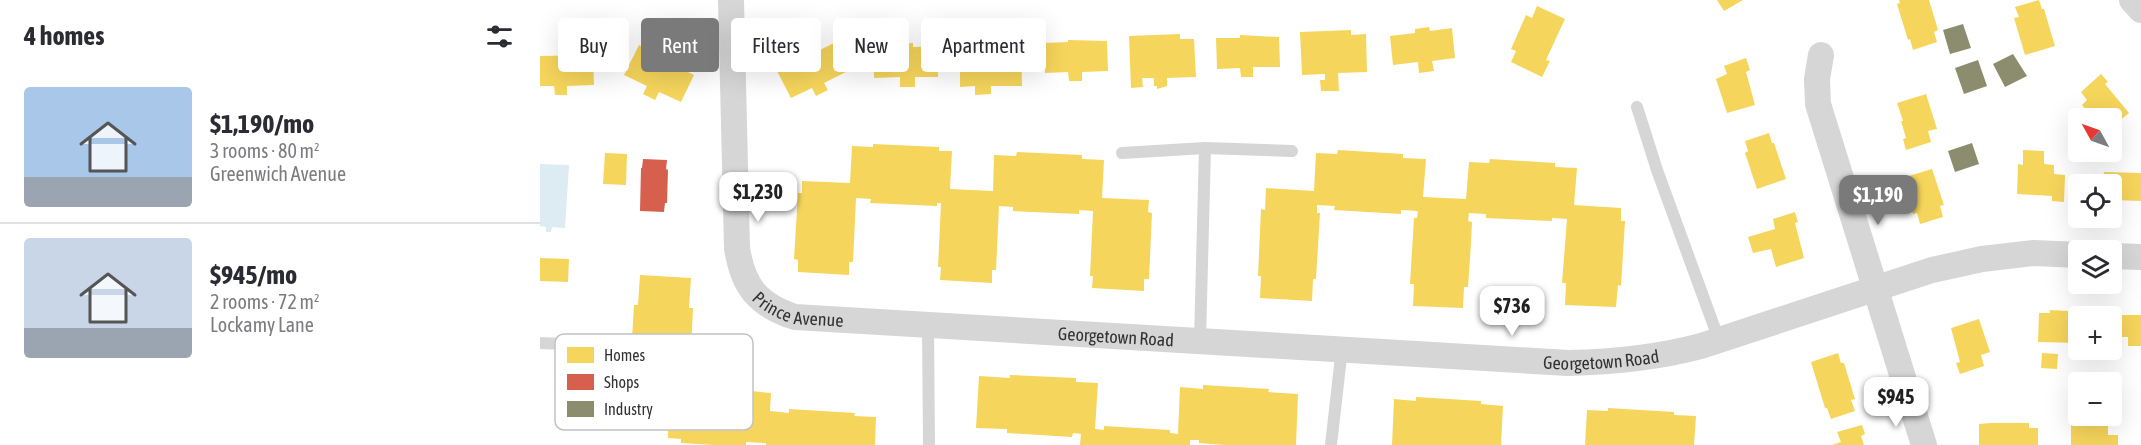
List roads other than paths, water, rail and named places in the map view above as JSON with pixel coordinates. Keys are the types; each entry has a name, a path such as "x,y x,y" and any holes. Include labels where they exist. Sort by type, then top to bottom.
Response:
{"street":[{"name":"Prince Avenue","path":"731,0 737,248 740,267 748,285 760,300 777,311 795,317 928,325"},
{"path":"2132,0 2141,10"},
{"path":"1821,55 1817,79 1818,104 1924,445"},
{"name":"Georgetown Road","path":"928,325 1568,363 1617,362 1665,355 1719,340 1932,270 1982,259 2034,253 2068,255"},
{"path":"2122,256 2141,257"}],"lane":[{"path":"1637,107 1657,170 1719,340"},
{"path":"1200,340 1205,148"},
{"path":"1122,153 1205,148 1292,151"},
{"path":"928,325 929,445"},
{"path":"540,343 555,344"},
{"path":"1331,445 1342,348"}]}
